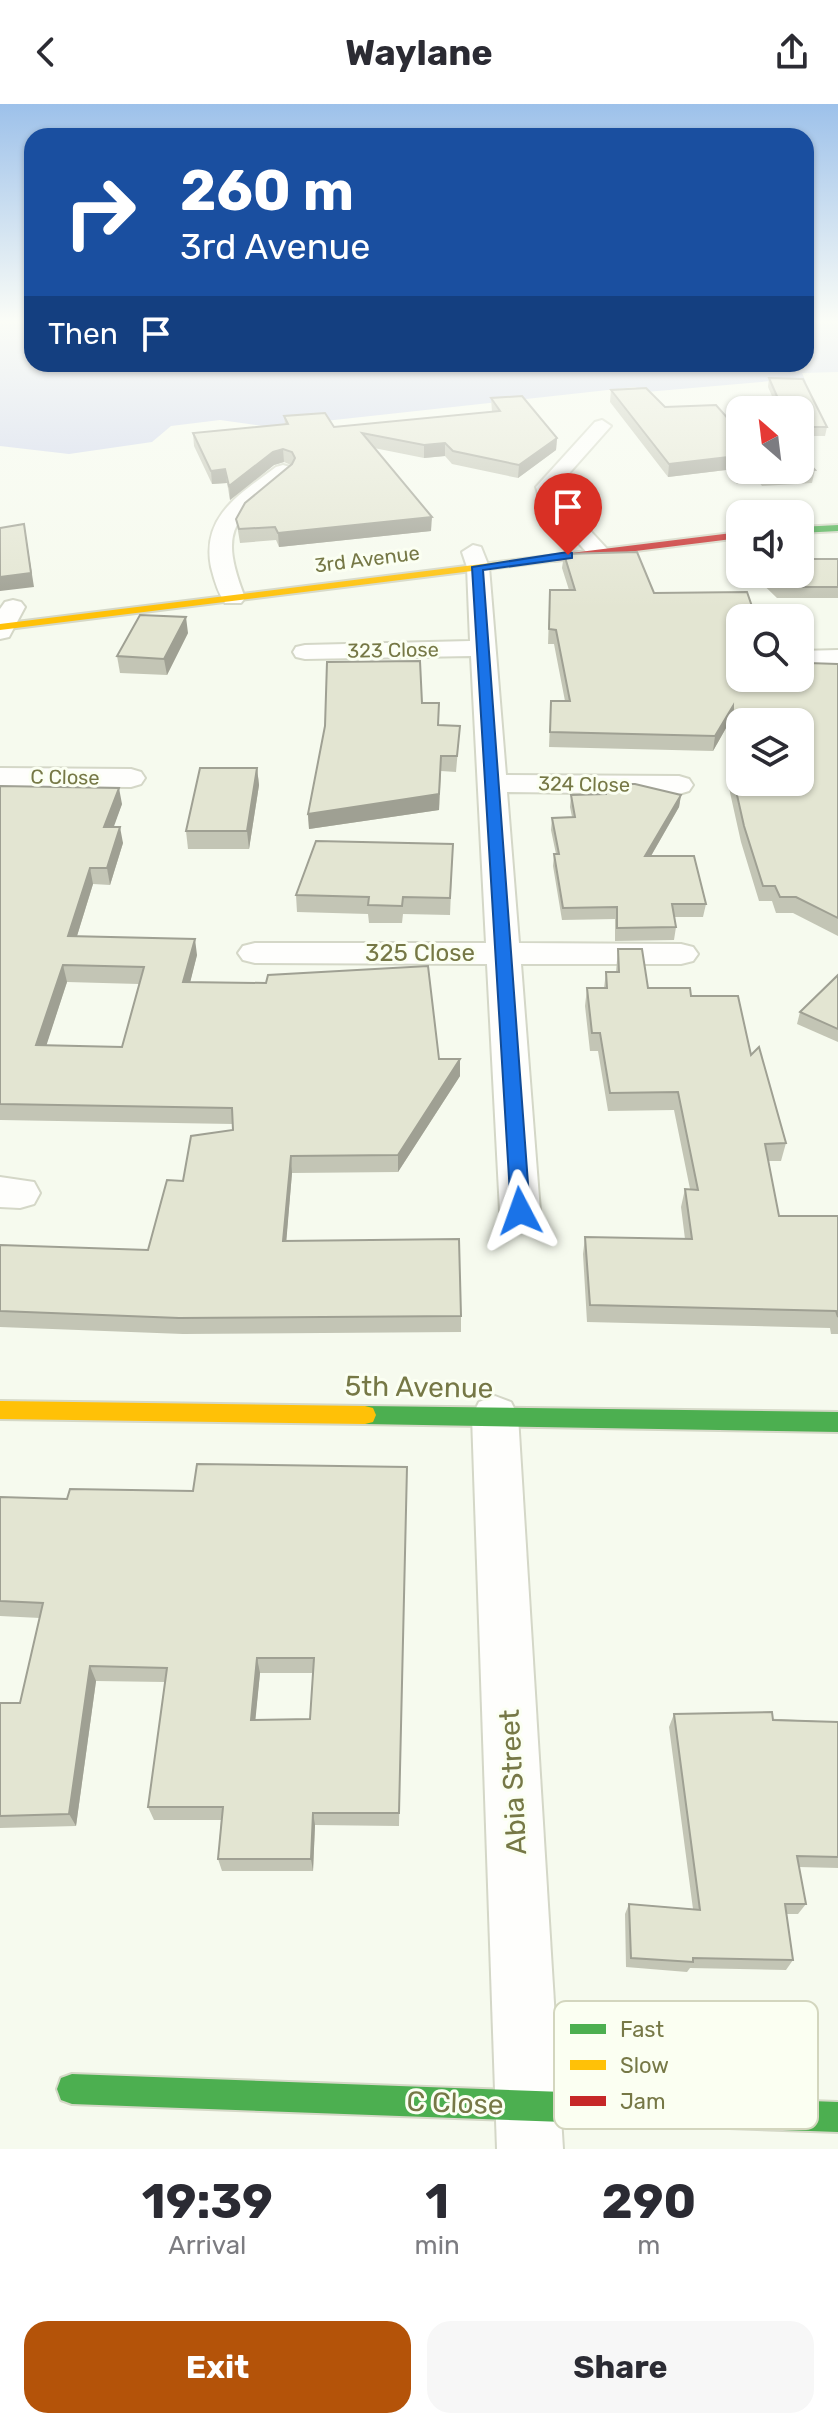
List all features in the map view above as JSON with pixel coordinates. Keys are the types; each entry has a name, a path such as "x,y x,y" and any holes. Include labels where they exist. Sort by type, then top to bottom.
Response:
{"street":[{"path":"591,544 547,496 546,487 602,426"},
{"path":"229,590 217,545 226,517 283,471"},
{"path":"814,513 838,512"},
{"name":"3rd Avenue","path":"3,620 475,560 726,520"},
{"path":"814,529 838,528"},
{"name":"3rd Avenue","path":"591,544 726,536"},
{"path":"475,560 520,1211"},
{"name":"323 Close","path":"305,652 481,648"},
{"path":"814,659 838,658"},
{"name":"C Close","path":"0,777 131,778"},
{"name":"324 Close","path":"490,783 679,785"},
{"name":"325 Close","path":"255,953 681,954"},
{"name":"5th Avenue","path":"0,1410 838,1422"},
{"name":"Abia Street","path":"495,1416 529,2127"},
{"name":"C Close","path":"72,2089 529,2127 554,2126"},
{"name":"C Close","path":"818,2118 838,2117"}],"water":[{"path":"0,418 348,418 270,427 220,420 171,426 152,442 69,454 0,446"}],"building":[{"path":"285,418 328,418 334,427 423,418 541,418 557,438 519,465 453,451 445,443 424,445 362,433 432,517 278,533 275,527 239,529 236,519 245,503 292,464 295,458 292,452 283,449 273,452 229,486 225,469 211,471 193,433 288,424"},
{"path":"633,418 726,418 726,457 669,464"},
{"path":"814,418 823,418 827,427 814,427"},
{"path":"24,524 31,573 0,577 0,528"},
{"path":"637,552 654,593 747,592 751,604 726,604 726,692 814,692 814,663 838,664 838,918 796,897 780,897 775,886 763,886 737,796 814,796 814,708 733,706 726,708 726,718 715,736 550,732 551,701 570,701 556,630 549,629 550,590 575,590 564,554"},
{"path":"814,559 838,559 838,587 814,587"},
{"path":"140,615 186,617 164,659 117,656"},
{"path":"420,661 422,703 439,703 438,725 460,726 457,756 441,756 439,794 308,814 325,726 327,662"},
{"path":"200,768 257,768 247,831 186,831"},
{"path":"605,784 635,784 681,795 645,856 694,856 706,904 672,904 676,927 617,928 617,907 563,908 554,854 559,854 552,818 575,817 571,795 606,794"},
{"path":"0,786 119,788 104,827 120,827 107,868 90,868 68,936 195,939 183,982 266,983 268,975 428,966 439,1059 460,1059 398,1155 291,1156 283,1241 459,1239 461,1316 179,1318 0,1311 0,1245 148,1250 167,1180 183,1181 191,1136 233,1130 232,1108 0,1104","holes":["63,965 144,967 122,1047 36,1045"]},
{"path":"316,841 453,844 450,898 403,897 402,906 368,905 369,897 296,895"},
{"path":"618,949 642,949 648,988 690,988 691,996 738,996 751,1055 759,1047 786,1143 765,1144 779,1216 838,1216 838,1317 836,1311 590,1305 585,1237 692,1239 685,1189 698,1190 678,1092 610,1093 600,1033 592,1033 587,988 607,988 606,972 619,972"},
{"path":"838,975 838,1029 800,1012"},
{"path":"197,1464 407,1467 399,1813 313,1813 311,1859 218,1859 223,1807 148,1807 167,1668 90,1666 69,1814 0,1816 0,1703 20,1703 43,1603 0,1601 0,1497 67,1499 70,1489 193,1491","holes":["257,1658 314,1658 310,1719 251,1720"]},
{"path":"772,1712 773,1720 838,1722 838,1857 797,1856 806,1904 785,1904 793,1960 693,1958 693,1962 631,1958 629,1904 700,1910 674,1714"}],"traffic: fast":[{"path":"814,529 838,528"},
{"path":"365,1415 838,1422"},
{"path":"72,2089 554,2107"},
{"path":"818,2116 838,2117"}],"traffic: slow":[{"path":"0,627 555,558"},
{"path":"0,1410 365,1415"}],"traffic: jam":[{"path":"555,558 726,537"}],"route":[{"path":"520,1211 478,567 568,555"}]}
